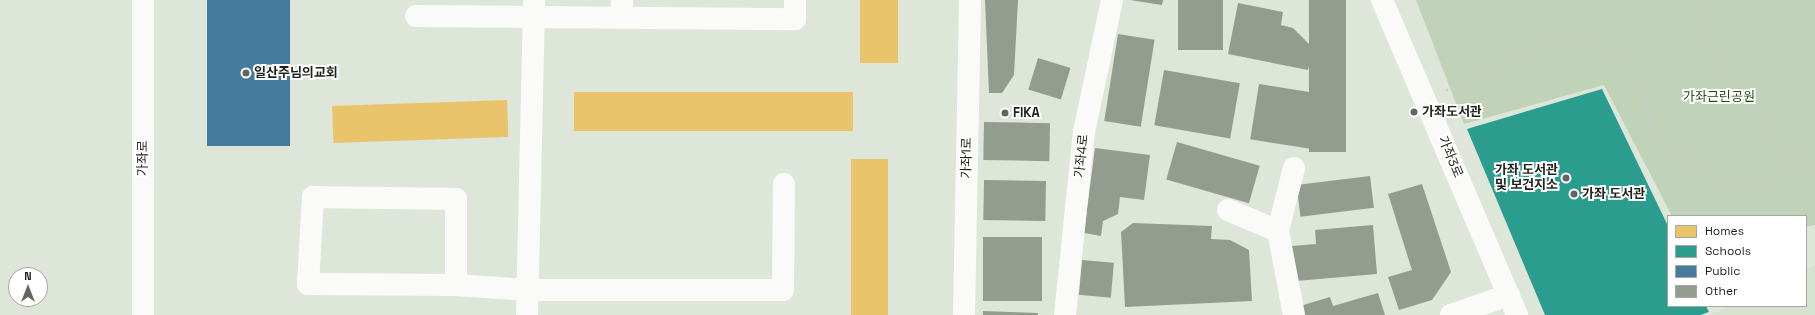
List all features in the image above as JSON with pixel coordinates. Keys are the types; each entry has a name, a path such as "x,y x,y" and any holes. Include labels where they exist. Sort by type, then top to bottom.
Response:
{"street":[{"name":"가좌로","path":"143,0 143,315"},
{"path":"416,16 534,9 622,9 795,19 795,0"},
{"name":"가좌1로","path":"964,315 970,0"},
{"name":"가좌4로","path":"1065,315 1084,132 1112,0"},
{"name":"가좌3로","path":"1382,0 1513,305"},
{"path":"527,315 534,9"},
{"path":"1294,168 1278,231 1294,315"},
{"path":"456,285 456,200 313,197 308,284 456,285 528,290 783,290 784,184"},
{"path":"1228,210 1278,231"},
{"path":"1451,315 1513,305"}],"path":[{"path":"1704,0 1709,38 1732,77 1781,146 1815,163"},
{"path":"1442,92 1547,44 1580,36 1625,56 1656,132 1718,185 1750,186 1776,172 1815,163"}],"shaded area":[{"path":"1815,265 1815,315 1710,315 1728,307 1807,307 1807,269"}],"green space":[{"name":"가좌근린공원","path":"1416,0 1815,0 1815,225 1807,227 1807,215 1671,215 1604,85 1464,124"}],"building: Homes":[{"path":"860,0 898,0 898,63 860,63"},
{"path":"574,92 853,92 853,131 574,131"},
{"path":"507,100 508,137 333,143 332,106"},
{"path":"851,159 888,159 888,315 851,315"}],"building: Schools":[{"name":"가좌 도서관 및 보건지소","path":"1602,89 1667,224 1667,307 1706,307 1709,312 1700,315 1545,315 1467,129"}],"building: Public":[{"name":"일산주님의교회","path":"207,0 290,0 290,146 207,146"}],"building: Other":[{"path":"985,0 1018,0 1014,75 1002,93 989,93"},
{"path":"1130,0 1163,0 1162,5"},
{"path":"1178,0 1223,0 1223,50 1178,50"},
{"path":"1309,0 1346,0 1346,152 1309,152"},
{"path":"1238,3 1283,12 1281,25 1293,28 1313,48 1308,70 1228,54"},
{"path":"1118,34 1155,40 1141,127 1104,121"},
{"path":"1038,58 1071,68 1061,99 1028,90"},
{"path":"1164,70 1240,83 1230,139 1154,125"},
{"path":"1259,84 1338,97 1329,152 1250,139"},
{"path":"984,122 1050,123 1049,161 983,160"},
{"path":"1177,142 1260,166 1249,203 1166,179"},
{"path":"1095,148 1150,155 1144,200 1120,197 1118,214 1103,221 1101,236 1084,233"},
{"path":"1370,176 1374,208 1300,217 1297,185"},
{"path":"984,180 1046,181 1045,221 983,220"},
{"path":"1422,184 1451,272 1432,300 1399,310 1388,277 1412,270 1388,194"},
{"path":"1133,223 1212,226 1211,239 1230,240 1249,250 1252,301 1125,307 1121,232"},
{"path":"1373,225 1377,274 1296,281 1292,246 1316,244 1315,230"},
{"path":"983,237 1042,237 1042,301 983,301"},
{"path":"1082,260 1114,263 1111,298 1079,295"},
{"path":"1378,293 1385,315 1302,315 1300,306 1330,297 1333,306"},
{"path":"983,311 1038,313 1038,315 983,315"}],"place":[{"name":"일산주님의교회","path":"246,73"},
{"name":"가좌도서관","path":"1414,112"},
{"name":"FIKA","path":"1005,113"},
{"name":"가좌 도서관 및 보건지소","path":"1566,178"},
{"name":"가좌 도서관","path":"1574,194"}]}
